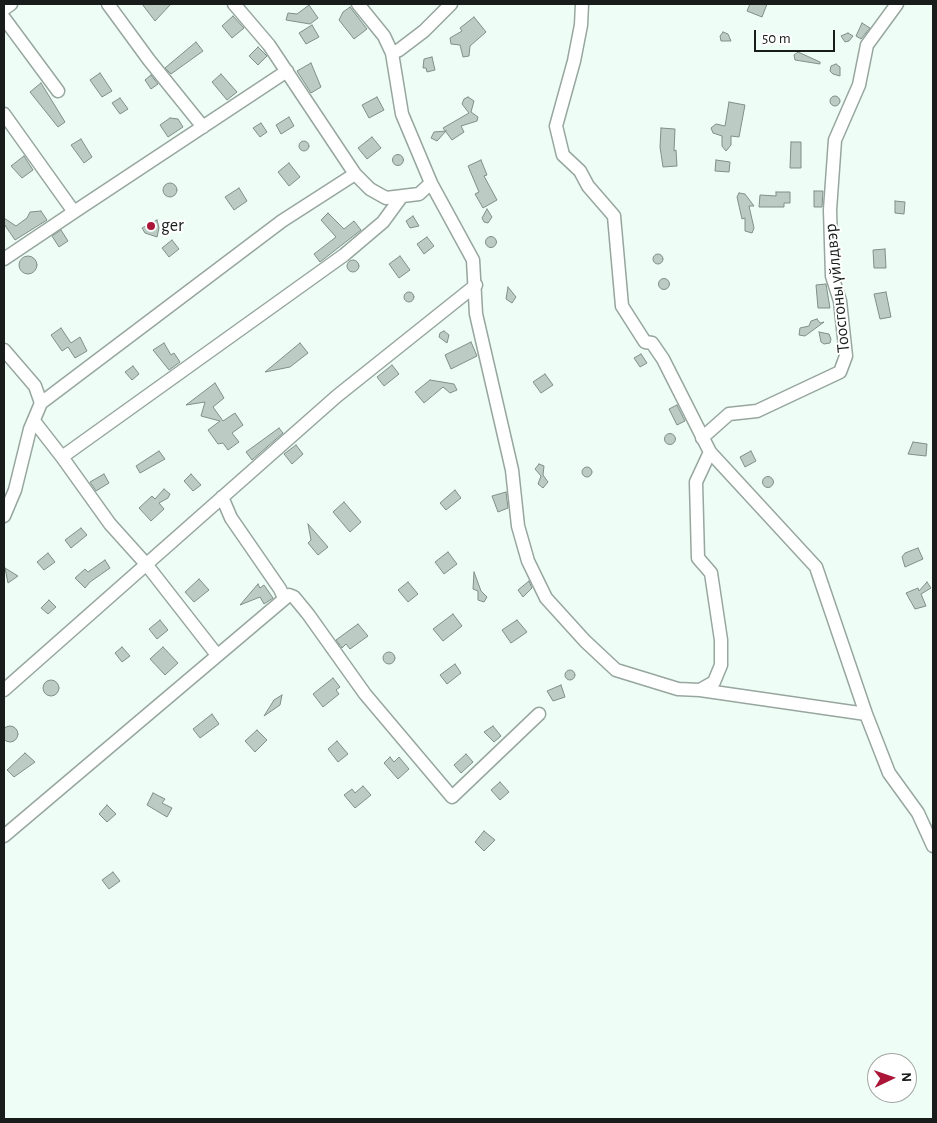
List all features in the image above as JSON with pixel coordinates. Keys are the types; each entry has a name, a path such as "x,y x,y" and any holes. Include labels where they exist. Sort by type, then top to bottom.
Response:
{"street":[{"path":"4,9 11,4"},
{"path":"108,4 149,60 203,127"},
{"path":"234,4 269,45 355,174 370,189 386,198 419,194 431,183"},
{"path":"358,4 384,36 392,53 402,114 431,183 473,260 476,285 476,314 512,470 518,526 528,561 546,598 585,642 616,670 678,689 700,690 866,714"},
{"path":"392,53 400,50 424,31 451,4"},
{"path":"582,4 581,25 574,61 556,126 563,155 580,171 588,186 614,216 622,306 645,342 652,343 663,359 710,452 816,567 888,773 918,812 933,846"},
{"name":"Тоосгоны үйлдвэр","path":"702,438 729,414 757,410 840,372 846,356 840,301 832,276 830,210 834,140 859,85 868,45 897,4"},
{"path":"4,18 58,91"},
{"path":"4,259 287,70"},
{"path":"4,114 74,212"},
{"path":"4,516 15,490 34,420 41,403 282,221 355,174"},
{"path":"62,457 344,255 383,222 402,196"},
{"path":"4,690 337,396 476,285"},
{"path":"4,350 35,386 41,403"},
{"path":"34,420 110,524 146,564 216,655"},
{"path":"700,690 714,682 721,665 721,640 711,573 698,558 696,482 710,452"},
{"path":"222,497 231,518 284,598"},
{"path":"4,836 289,595 299,603 365,694 452,797 539,714"}],"building":[{"path":"142,4 171,4 155,21"},
{"path":"750,4 767,4 762,17 747,11"},
{"path":"309,5 318,18 310,24 286,20 288,13 297,14"},
{"path":"350,7 367,29 354,39 339,20 343,12"},
{"path":"233,16 244,28 232,38 222,26"},
{"path":"474,17 486,32 470,46 469,56 463,57 460,45 451,44 450,38 462,31 460,28"},
{"path":"862,23 870,28 861,39 856,36"},
{"path":"312,25 319,37 306,44 299,33"},
{"path":"723,32 728,34 731,41 721,41 720,36"},
{"path":"848,33 853,36 849,41 845,42 841,36"},
{"path":"196,42 203,51 171,74 165,68"},
{"path":"258,47 267,56 258,65 249,56"},
{"path":"798,52 820,62 820,64 795,60 794,55"},
{"path":"432,57 435,70 427,72 426,68 423,68 424,59"},
{"path":"311,63 321,87 311,93 297,71"},
{"path":"836,64 840,67 840,76 830,71 831,66"},
{"path":"100,73 112,91 102,97 90,80"},
{"path":"221,74 237,92 227,100 212,82"},
{"path":"151,75 158,84 151,89 145,80"},
{"path":"41,83 65,122 58,127 30,92"},
{"path":"833,96 837,96 840,101 839,105 833,106 830,103 830,99"},
{"path":"377,97 384,110 369,118 362,105"},
{"path":"468,97 474,101 471,112 478,117 477,121 461,126 464,132 452,140 443,128 469,113 462,104 464,99"},
{"path":"120,98 128,109 120,114 112,103"},
{"path":"729,102 745,105 739,137 731,136 731,145 726,151 722,146 722,136 713,133 711,128 716,124 725,126"},
{"path":"289,117 294,126 281,134 276,125"},
{"path":"170,118 178,119 183,127 168,137 160,125"},
{"path":"261,123 267,132 260,137 253,128"},
{"path":"661,128 675,129 674,151 676,150 677,166 663,167 660,147"},
{"path":"446,131 437,141 431,138 434,132"},
{"path":"372,137 381,148 367,159 358,148"},
{"path":"81,139 92,157 84,163 71,145"},
{"path":"302,141 306,141 309,146 308,150 302,151 299,148 299,144"},
{"path":"791,142 801,142 801,168 790,168"},
{"path":"396,155 400,155 403,160 402,164 396,165 393,162 393,158"},
{"path":"24,156 33,170 22,178 11,166"},
{"path":"481,160 487,175 484,176 497,200 483,208 475,194 479,192 468,166"},
{"path":"716,160 730,162 729,172 715,171"},
{"path":"289,163 300,177 289,186 278,172"},
{"name":"ger","path":"170,183 175,185 177,190 175,195 170,197 165,195 163,190 165,185"},
{"path":"239,188 247,201 234,210 225,197"},
{"path":"814,191 823,191 822,207 814,207"},
{"path":"776,192 790,192 790,203 784,203 784,207 759,207 760,195 776,196"},
{"path":"739,193 745,194 754,206 749,206 754,228 752,233 745,231 745,218 742,219 737,197"},
{"path":"895,201 905,202 904,214 895,213"},
{"path":"487,209 492,217 488,223 484,222 482,218"},
{"path":"41,211 47,220 15,240 4,224 4,218 16,226 27,218 30,212"},
{"path":"328,213 344,229 354,221 361,230 320,262 314,254 336,237 321,220"},
{"path":"413,216 419,226 410,228 406,221"},
{"name":"ger","path":"157,220 159,228 157,237 145,233 142,228"},
{"path":"61,230 68,241 59,247 52,236"},
{"path":"427,237 434,246 424,254 417,244"},
{"path":"489,237 493,237 496,242 495,246 489,247 486,244 486,240"},
{"path":"172,240 179,249 169,257 162,248"},
{"path":"885,249 886,268 874,268 873,250"},
{"path":"656,254 660,254 663,259 662,263 656,264 653,261 653,257"},
{"path":"28,256 34,259 37,265 34,271 28,274 22,271 19,265 22,259"},
{"path":"400,256 410,270 399,278 389,264"},
{"path":"353,260 359,266 353,272 347,266"},
{"path":"664,278 670,284 664,290 658,284"},
{"path":"826,284 830,308 818,308 816,285"},
{"path":"508,287 516,297 512,303 506,299"},
{"path":"407,292 411,292 414,297 413,301 407,302 404,299 404,295"},
{"path":"886,292 891,317 880,319 874,294"},
{"path":"817,319 820,323 824,322 805,336 799,335 800,328 809,326 811,321"},
{"path":"61,328 71,343 80,337 87,351 75,358 68,347 62,351 51,335"},
{"path":"444,331 449,335 447,343 439,337 440,333"},
{"path":"819,332 829,334 830,343 824,344 821,342"},
{"path":"471,342 477,356 451,369 445,355"},
{"path":"164,343 171,355 174,353 180,362 169,370 153,350"},
{"path":"300,343 308,353 290,367 265,372"},
{"path":"641,354 647,363 640,367 634,358"},
{"path":"392,365 399,374 384,386 377,377"},
{"path":"133,366 139,374 132,380 125,372"},
{"path":"545,374 553,385 541,393 533,382"},
{"path":"430,380 454,384 457,390 450,393 443,387 424,403 415,392"},
{"path":"215,383 224,398 213,407 223,421 235,413 243,425 232,433 239,442 228,450 223,443 218,444 208,430 220,421 201,416 205,402 186,405"},
{"path":"677,405 685,421 677,425 669,409"},
{"path":"279,428 283,433 252,460 246,452"},
{"path":"670,433 676,439 670,445 664,439"},
{"path":"913,442 927,444 926,456 908,454"},
{"path":"296,445 303,454 292,464 284,454"},
{"path":"159,451 165,459 140,473 136,466"},
{"path":"751,451 756,461 745,467 740,457"},
{"path":"539,464 544,466 543,475 548,482 543,488 538,484 541,476 535,469"},
{"path":"585,467 589,467 592,472 591,476 585,477 582,474 582,470"},
{"path":"104,474 109,483 96,491 90,482"},
{"path":"191,474 201,485 193,491 184,481"},
{"path":"766,477 770,477 773,482 772,486 766,487 763,484 763,480"},
{"path":"164,489 170,494 168,498 159,503 164,509 151,521 139,508 152,496 155,499"},
{"path":"455,490 461,498 446,510 440,503"},
{"path":"506,492 508,508 498,512 492,496"},
{"path":"344,502 361,522 350,532 333,512"},
{"path":"308,524 328,547 318,555 308,543 311,540"},
{"path":"81,528 87,535 71,548 65,540"},
{"path":"918,548 923,559 905,567 902,557 905,553"},
{"path":"448,552 457,564 444,574 435,562"},
{"path":"48,553 55,562 44,570 37,562"},
{"path":"105,560 110,568 90,582 85,588 75,578 85,569 88,572"},
{"path":"5,568 18,576 8,583"},
{"path":"474,572 481,591 487,597 484,602 478,600 478,591 473,589"},
{"path":"199,579 209,590 194,602 185,592"},
{"path":"529,581 532,588 523,597 518,590"},
{"path":"408,582 418,594 408,602 398,590"},
{"path":"927,582 931,588 921,594 926,606 915,609 906,593 918,588 919,591"},
{"path":"258,584 260,588 264,585 273,598 264,604 260,597 240,605"},
{"path":"49,600 56,607 48,614 41,608"},
{"path":"453,614 462,626 443,641 433,629"},
{"path":"160,620 168,630 157,639 149,629"},
{"path":"517,620 527,632 511,643 502,630"},
{"path":"358,624 368,636 350,649 346,644 342,648 336,640"},
{"path":"122,647 130,656 122,662 115,653"},
{"path":"163,647 178,663 165,675 150,659"},
{"path":"387,652 391,652 395,658 391,664 387,664 383,660 383,656"},
{"path":"455,664 461,673 447,684 440,675"},
{"path":"568,670 572,670 575,675 574,679 568,680 565,677 565,673"},
{"path":"333,678 340,687 336,690 339,694 323,707 313,694"},
{"path":"51,680 59,688 51,696 43,688"},
{"path":"561,685 565,697 553,701 547,691"},
{"path":"282,695 280,705 264,716 274,700"},
{"path":"212,714 219,724 200,738 193,729"},
{"path":"10,726 16,728 18,734 16,740 10,742 4,740 2,734 4,728"},
{"path":"493,726 501,736 494,742 484,732"},
{"path":"257,730 267,740 255,752 245,741"},
{"path":"337,741 348,754 338,762 328,749"},
{"path":"25,753 35,762 14,777 7,770"},
{"path":"466,754 473,762 461,773 454,765"},
{"path":"390,757 394,762 399,757 409,769 398,779 384,763"},
{"path":"500,782 509,792 500,800 491,790"},
{"path":"363,786 371,795 355,808 344,795 352,789 355,793"},
{"path":"153,793 165,799 162,803 172,808 167,817 147,805"},
{"path":"107,805 116,814 107,822 99,814"},
{"path":"484,831 495,840 484,851 475,842"},
{"path":"113,872 120,881 109,889 102,880"}],"place":[{"name":"ger","path":"151,226"}]}
